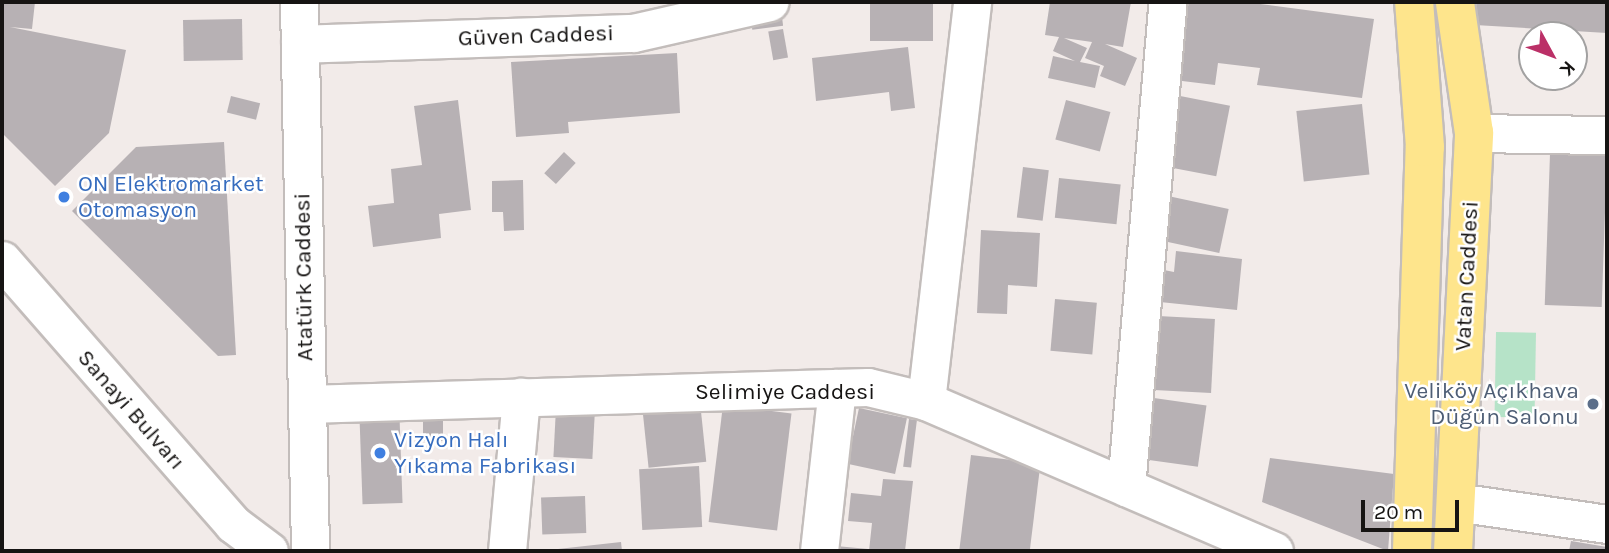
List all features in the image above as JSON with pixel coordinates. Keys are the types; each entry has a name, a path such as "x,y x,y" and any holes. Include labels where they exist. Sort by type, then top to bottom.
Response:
{"main road":[{"name":"Vatan Caddesi","path":"1412,551 1425,147 1414,2"},
{"name":"Vatan Caddesi","path":"1453,551 1474,133 1455,2"}],"street":[{"name":"Atatürk Caddesi","path":"299,2 310,551"},
{"name":"Güven Caddesi","path":"300,44 632,17 770,2"},
{"path":"926,401 972,2"},
{"path":"1126,487 1168,2"},
{"path":"1474,133 1607,135"},
{"name":"Sanayi Bulvarı","path":"2,260 233,524 269,551"},
{"name":"Selimiye Caddesi","path":"307,404 868,387 926,401 1274,551"},
{"path":"819,551 837,388"},
{"path":"507,551 521,397"},
{"path":"1456,502 1607,524"}],"green space":[{"path":"1496,332 1536,333 1535,418 1495,417"}],"building":[{"path":"4,2 35,2 32,29 10,27 126,50 109,133 55,186 2,133"},
{"path":"870,2 933,2 933,41 870,41"},
{"path":"1050,2 1131,2 1123,47 1105,44 1137,58 1125,86 1100,76 1104,66 1085,58 1092,42 1064,38 1087,48 1080,62 1100,66 1095,88 1048,78 1053,56 1075,61 1053,51 1059,37 1045,35"},
{"path":"1185,2 1245,2 1374,19 1362,98 1257,85 1260,68 1218,63 1215,85 1174,80"},
{"path":"1477,2 1607,2 1607,33 1588,32 1588,21 1518,21 1518,28 1475,25"},
{"path":"781,9 783,26 752,30 750,13"},
{"path":"242,19 243,60 184,61 183,20"},
{"path":"783,29 788,58 773,60 768,32"},
{"path":"908,47 915,108 891,111 889,92 816,101 812,58"},
{"path":"677,53 680,113 568,122 569,133 516,137 511,62"},
{"path":"1175,95 1230,106 1216,176 1161,166"},
{"path":"231,96 260,103 256,120 227,112"},
{"path":"458,100 471,210 439,214 441,238 373,247 368,206 394,203 391,169 422,165 414,106"},
{"path":"1066,100 1110,112 1100,152 1055,140"},
{"path":"1362,104 1369,175 1304,182 1296,111"},
{"path":"224,142 236,355 218,356 72,211 136,147"},
{"path":"564,152 576,163 556,184 544,173"},
{"path":"1550,154 1607,156 1602,307 1545,305"},
{"path":"1023,167 1049,170 1043,221 1017,218"},
{"path":"1059,178 1121,184 1116,224 1055,218"},
{"path":"523,180 524,230 504,231 503,212 492,212 492,181"},
{"path":"1168,196 1229,209 1219,253 1159,240"},
{"path":"981,230 1040,233 1037,287 1008,285 1007,314 977,313"},
{"path":"1176,251 1242,259 1237,310 1160,302 1164,270 1174,272"},
{"path":"1055,299 1097,303 1092,354 1050,351"},
{"path":"1158,316 1215,319 1211,393 1154,390"},
{"path":"1154,398 1206,405 1198,467 1145,459"},
{"name":"Vizyon Halı Yıkama Fabrikası","path":"399,402 403,503 363,504 359,403"},
{"path":"700,402 706,462 649,468 642,408"},
{"path":"723,405 791,413 777,531 709,522"},
{"path":"556,408 595,410 592,459 553,457"},
{"path":"859,408 907,418 895,474 847,464"},
{"path":"423,417 443,417 443,441 423,441"},
{"path":"909,419 917,420 911,468 903,467"},
{"path":"971,455 1040,464 1030,551 959,551"},
{"path":"1270,458 1394,474 1388,551 1262,502"},
{"path":"699,466 702,527 642,530 639,469"},
{"path":"883,479 913,481 905,551 869,551 872,523 848,521 851,493 881,496"},
{"path":"585,496 586,533 542,535 541,498"},
{"path":"1571,541 1607,547 1607,551 1569,551"},
{"path":"621,542 622,551 558,551 558,549"},
{"path":"836,546 868,549 868,551 835,551"}],"place":[{"name":"ON Elektromarket Otomasyon","path":"64,197"},
{"name":"Veliköy Açıkhava Düğün Salonu","path":"1593,404"},
{"name":"Vizyon Halı Yıkama Fabrikası","path":"380,453"}]}
